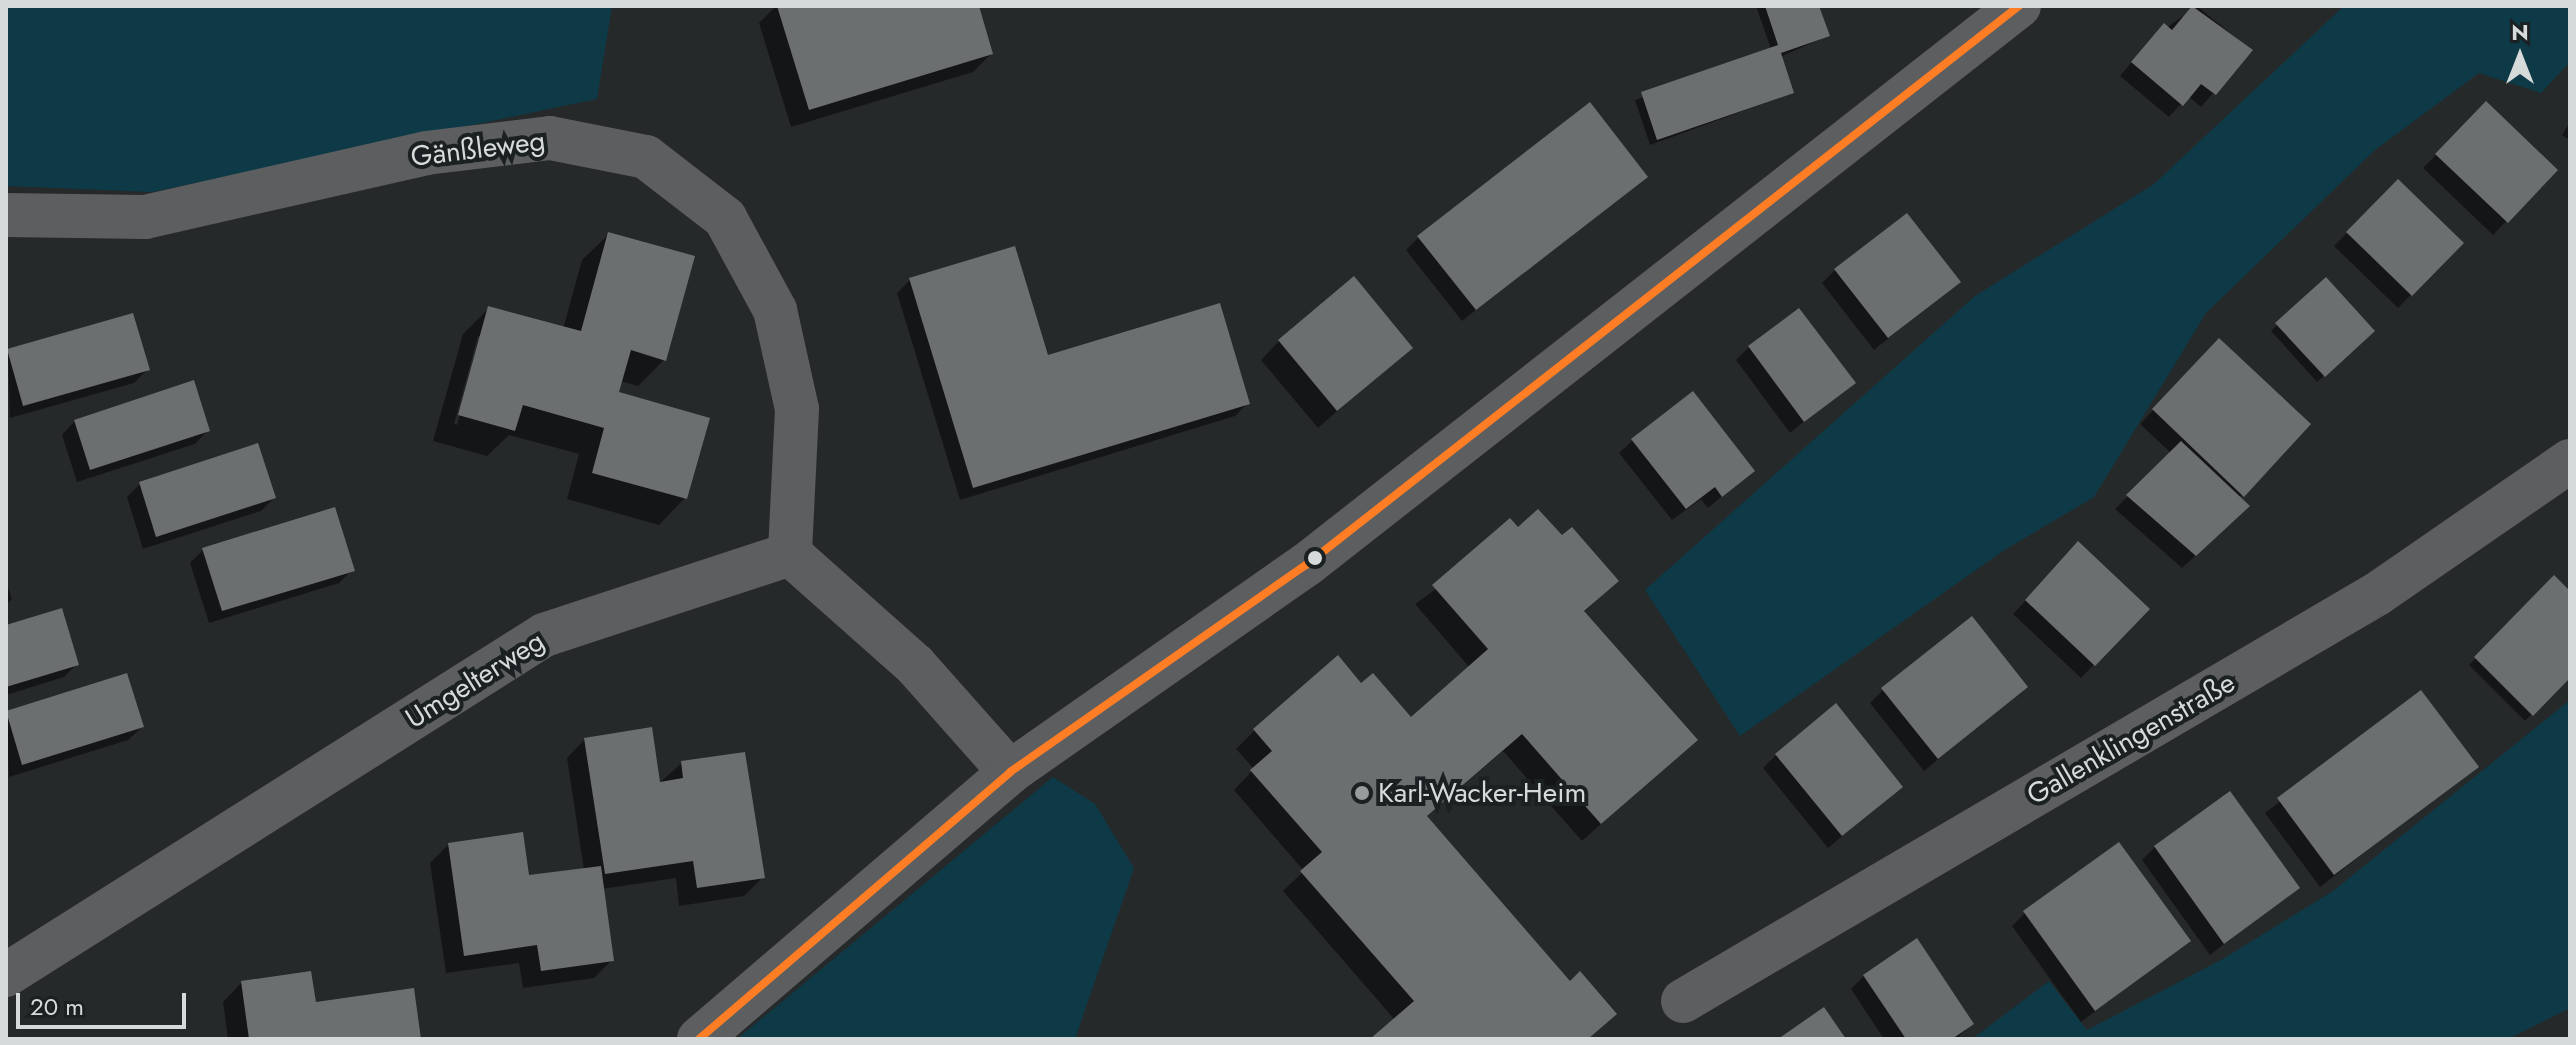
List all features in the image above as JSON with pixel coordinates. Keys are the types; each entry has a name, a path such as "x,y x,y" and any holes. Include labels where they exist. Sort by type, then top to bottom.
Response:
{"street":[{"path":"699,1039 1010,772 1306,565 2019,6"},
{"name":"Gänßleweg","path":"6,215 145,217 426,153 550,138 646,157 725,218 775,310 797,409 790,554"},
{"name":"Gallenklingenstraße","path":"1683,1001 2377,594 2570,461"},
{"path":"790,554 915,665 1010,772"},
{"name":"Umgelterweg","path":"6,975 544,635 790,554"}],"shaded area":[{"path":"6,6 612,6 597,99 152,192 6,186"},
{"path":"2344,6 2570,6 2570,62 2541,93 2479,73 2375,150 2206,313 2094,497 2003,551 1740,736 1645,590 1975,296 2154,184"},
{"path":"2570,700 2570,1008 2508,1039 1972,1039 2049,981 2087,1030 2221,960 2333,891"},
{"path":"1053,777 1095,804 1134,868 1075,1039 737,1039"}],"building":[{"path":"777,6 979,6 993,54 809,110"},
{"path":"1765,6 1819,6 1830,36 1781,53 1794,93 1657,140 1641,92 1778,45"},
{"path":"2192,6 2253,50 2216,95 2201,84 2183,106 2131,62 2164,23 2172,30"},
{"path":"2486,101 2558,170 2508,223 2435,154"},
{"path":"1590,102 1648,177 1476,310 1417,236"},
{"path":"2398,179 2464,243 2412,296 2346,232"},
{"path":"1907,213 1961,282 1888,338 1834,269"},
{"path":"608,232 695,256 666,361 631,350 619,392 710,418 687,499 592,473 604,428 523,405 515,431 458,415 488,306 581,331"},
{"path":"1015,246 1048,355 1220,303 1250,404 973,488 909,278"},
{"path":"1354,276 1413,348 1337,411 1278,340"},
{"path":"2326,277 2375,331 2325,377 2275,323"},
{"path":"1799,308 1856,383 1804,422 1748,346"},
{"path":"133,313 150,370 23,406 7,349"},
{"path":"2219,338 2311,424 2244,497 2152,409"},
{"path":"194,380 210,431 90,470 74,420"},
{"path":"1693,391 1755,471 1722,497 1715,487 1686,509 1631,439"},
{"path":"2181,441 2250,506 2196,556 2126,495"},
{"path":"258,443 276,498 156,537 139,482"},
{"path":"335,507 355,571 222,611 202,548"},
{"name":"Karl-Wacker-Heim","path":"1538,509 1562,535 1572,527 1619,581 1584,611 1698,740 1601,824 1522,734 1427,816 1570,981 1580,971 1617,1014 1588,1039 1370,1039 1414,1001 1300,871 1322,852 1250,770 1272,751 1253,729 1338,655 1361,683 1373,673 1411,717 1488,649 1432,585 1510,518 1518,527"},
{"path":"2078,541 2150,609 2095,666 2025,600"},
{"path":"2554,575 2570,591 2570,678 2533,716 2474,657"},
{"path":"62,608 79,665 6,687 6,625"},
{"path":"1972,616 2028,687 1938,759 1881,688"},
{"path":"127,673 144,727 22,765 6,711"},
{"path":"2421,690 2479,767 2334,875 2277,798"},
{"path":"1836,703 1903,787 1842,836 1775,754"},
{"path":"652,727 660,782 683,778 681,761 745,752 765,878 697,888 693,861 605,874 584,738"},
{"path":"2230,791 2300,888 2224,944 2154,846"},
{"path":"523,832 529,875 601,866 614,961 541,971 537,945 464,956 448,843"},
{"path":"2119,842 2191,941 2095,1011 2023,911"},
{"path":"1917,938 1974,1024 1952,1039 1906,1039 1863,975"},
{"path":"311,971 316,1002 414,988 421,1039 249,1039 241,981"},
{"path":"1824,1007 1846,1039 1778,1039"}],"transit line":[{"path":"699,1039 1010,772 1306,565 2019,6"}],"place":[{"name":"Karl-Wacker-Heim","path":"1362,793"}]}
